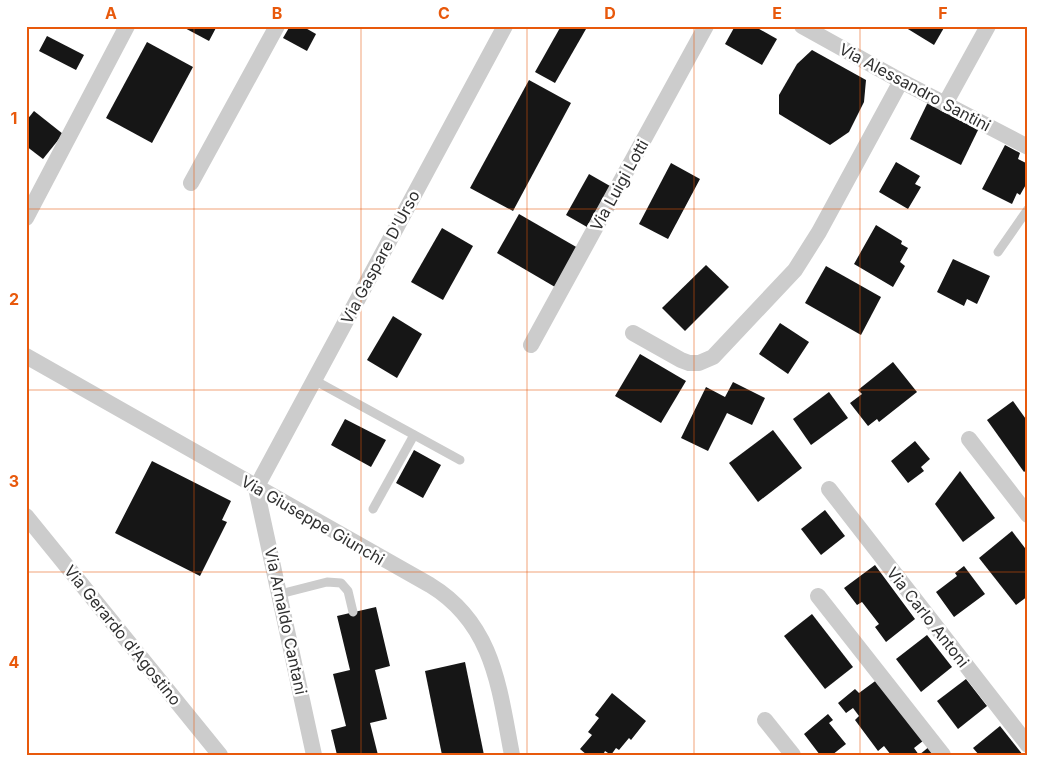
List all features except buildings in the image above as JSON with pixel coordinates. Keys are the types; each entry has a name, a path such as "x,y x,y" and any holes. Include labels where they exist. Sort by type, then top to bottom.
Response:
{"street":[{"path":"26,218 127,26"},
{"path":"191,183 277,26"},
{"name":"Via Gaspare D'Urso","path":"256,488 505,26"},
{"name":"Via Luigi Lotti","path":"531,345 706,26"},
{"name":"Via Alessandro Santini","path":"802,26 901,81 1028,147"},
{"path":"945,104 988,26"},
{"path":"633,333 689,363 704,362 718,353 781,287 808,252 901,81"},
{"name":"Via Giuseppe Giunchi","path":"26,356 435,588 462,611 476,630 490,656 512,755"},
{"path":"969,439 1028,515"},
{"name":"Via Arnaldo Cantani","path":"256,488 314,755"},
{"name":"Via Carlo Antoni","path":"829,489 1028,745"},
{"name":"Via Gerardo d'Agostino","path":"26,516 220,755"},
{"path":"818,596 944,755"},
{"path":"765,720 792,755"}],"lane":[{"path":"998,252 1028,209"},
{"path":"314,380 460,460"},
{"path":"373,509 414,435"},
{"path":"280,594 327,582 341,583 348,591 353,612"}]}
